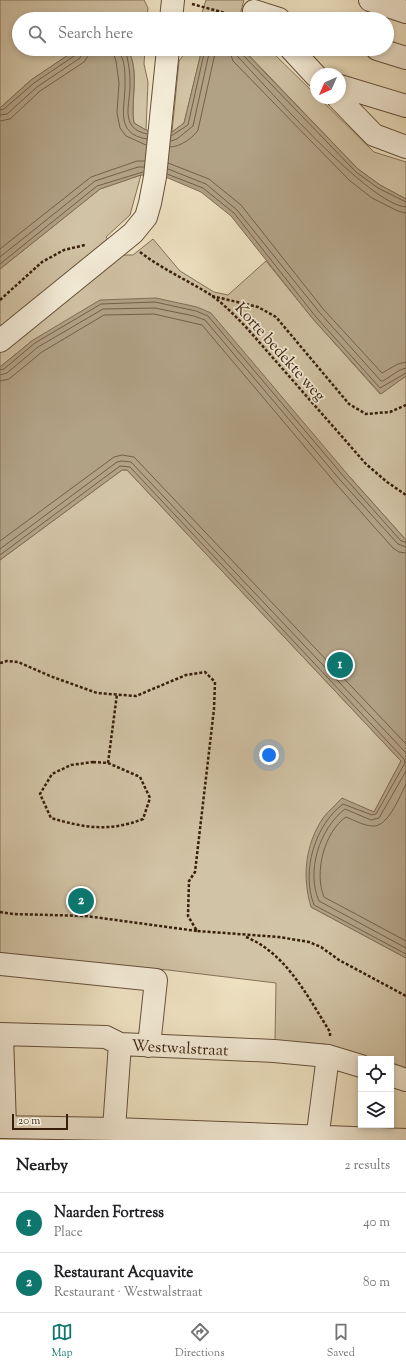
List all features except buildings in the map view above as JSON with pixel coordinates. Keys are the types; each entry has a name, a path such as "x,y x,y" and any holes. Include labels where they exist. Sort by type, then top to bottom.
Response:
{"street":[{"path":"370,0 406,12"},
{"path":"176,12 182,2"},
{"path":"394,54 406,58"},
{"path":"0,341 124,241 137,229 146,217 155,177 167,56"},
{"path":"297,56 310,70"},
{"path":"346,88 406,106"},
{"path":"344,104 374,136 406,147"},
{"path":"0,964 156,980 149,1046"},
{"path":"1,1034 2,1127 114,1128 317,1138 406,1140"},
{"name":"Westwalstraat","path":"1,1034 106,1037 120,1044 274,1051 328,1056 358,1065"},
{"path":"114,1128 109,1087 120,1044"},
{"path":"317,1138 328,1056"},
{"path":"394,1076 406,1080"}],"path":[{"path":"182,2 221,12"},
{"path":"244,12 258,10"},
{"name":"Korte bedekte weg","path":"124,241 159,267 212,296 245,326 366,464 387,482 406,495"},
{"path":"0,300 42,262 64,250 92,243"},
{"path":"212,296 258,307 276,317 349,404 366,414 390,412 406,405"},
{"path":"0,663 7,661 18,662 50,676 97,693 136,696 186,675 205,672 215,682 214,709 199,842 195,872 189,880 188,916 197,931"},
{"path":"108,763 116,694"},
{"path":"93,762 108,763 140,777 150,798 143,819 124,826 102,828 77,826 51,818 40,794 52,774 72,764 93,762"},
{"path":"0,912 86,916 197,931 244,936 279,937 309,942 321,947 339,960 406,996"},
{"path":"244,936 258,942 272,951 306,992 330,1032 328,1056"}],"shaded area":[{"path":"0,0 144,0 148,8 148,12 12,12 12,56 67,56 31,80 0,108"},
{"path":"206,0 244,0 241,12 202,12"},
{"path":"130,56 145,56 144,64 148,82 146,130 134,123 133,64"},
{"path":"183,56 200,56 184,123 172,132 179,61"},
{"path":"250,56 276,56 310,89 310,104 325,104 374,152 406,162 406,199 380,185 358,169"},
{"path":"141,175 130,215 106,237 122,255 133,255 153,239 180,271 214,292 228,295 266,261 313,319 380,394 406,376 406,540 348,475 33,340 0,367 0,269 100,189"},
{"path":"122,470 127,470 401,761 374,812 342,799 311,907 406,958 406,1071 394,1067 394,1056 362,1056 324,1044 275,1041 276,983 168,970 0,954 0,560"}],"water":[{"path":"67,56 130,56 134,74 134,123 146,130 172,132 184,123 200,56 249,56 358,169 380,185 406,199 406,376 381,394 313,319 231,216 201,192 168,178 141,175 100,189 0,269 0,108 31,80"},
{"path":"156,298 197,307 211,313 348,475 406,540 406,958 311,907 308,896 306,873 312,839 325,815 342,798 374,812 401,761 127,470 122,470 0,560 0,367 33,340 100,300"}],"place":[{"name":"Naarden Fortress","path":"340,665"},
{"name":"Restaurant Acquavite","path":"81,901"}]}
